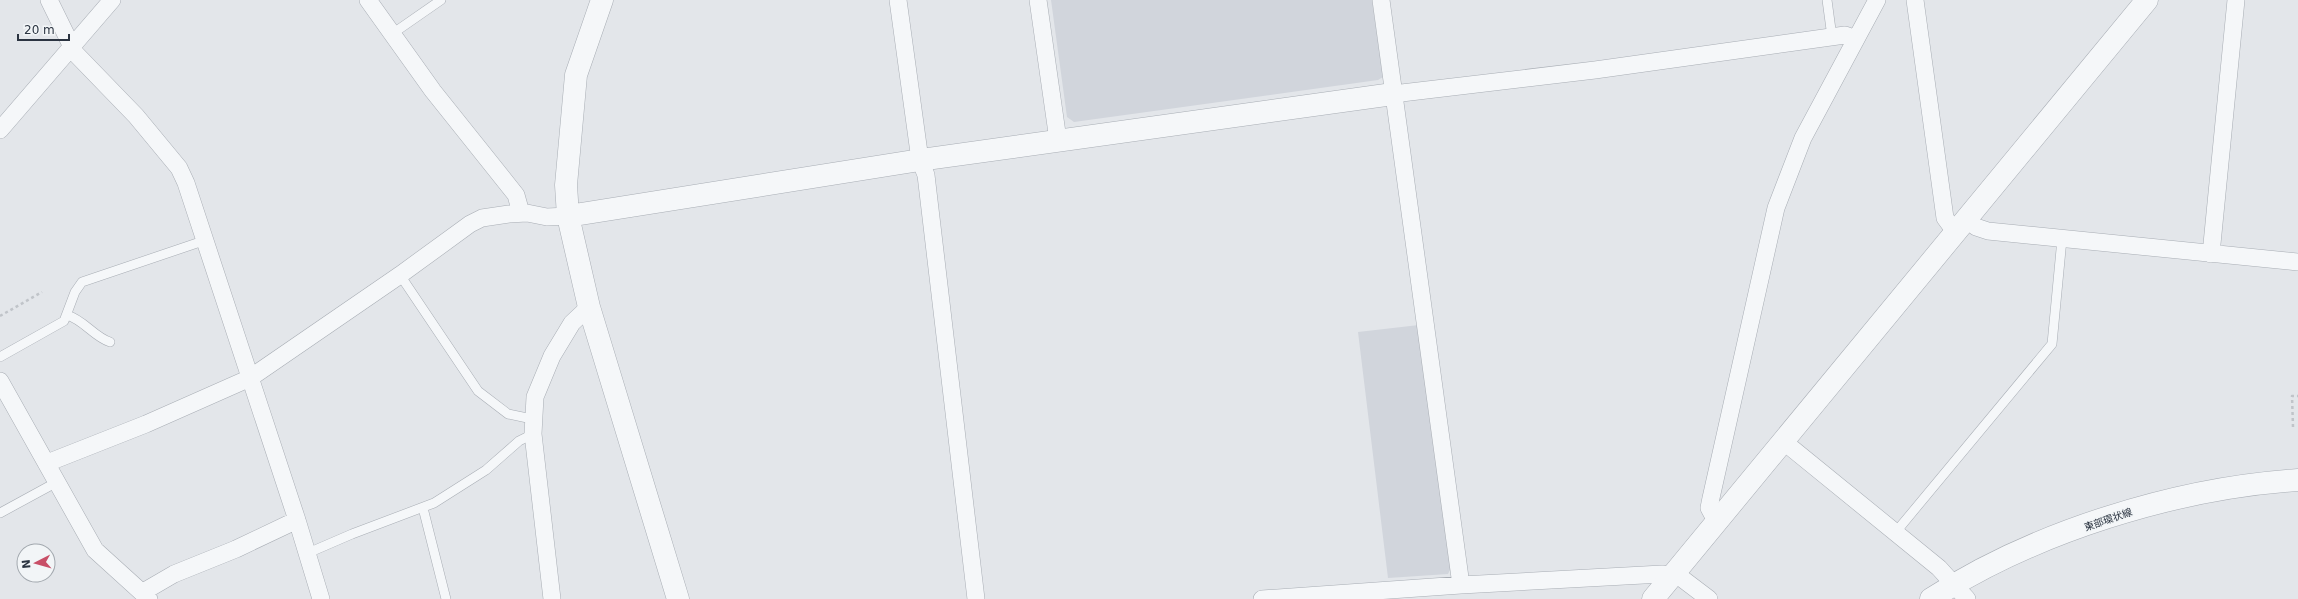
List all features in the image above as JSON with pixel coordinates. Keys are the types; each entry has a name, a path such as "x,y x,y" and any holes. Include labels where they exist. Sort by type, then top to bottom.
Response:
{"street":[{"path":"49,0 79,58 136,116 179,168 206,240 308,553 321,599"},
{"path":"0,130 112,0"},
{"path":"368,0 433,91 516,195 521,213"},
{"path":"602,0 576,75 566,185 568,216 589,307 678,599"},
{"path":"898,0 920,160 926,175 976,599"},
{"path":"1038,0 1058,140"},
{"path":"1381,0 1461,585"},
{"path":"1716,521 1709,508 1776,208 1803,138 1877,0"},
{"path":"1915,0 1945,218 1962,226 1976,227 1988,231 2298,262"},
{"path":"1653,599 2147,0"},
{"path":"2211,254 2236,0"},
{"path":"47,463 146,424 250,378 400,275 470,224 489,217 521,213 548,217 568,216 920,160 1058,140 1393,94 1595,70 1832,37 1848,35 1856,39"},
{"path":"552,599 532,427 535,397 552,356 572,323 589,307"},
{"path":"0,381 95,550 146,596 174,574 236,550 297,520"},
{"path":"1783,441 1939,568 1960,591"},
{"name":"東部環状線","path":"1931,599 1960,591 2026,549 2055,537 2170,498 2224,488 2298,480"},
{"path":"1262,599 1461,585 1673,574 1688,581 1709,599"}],"lane":[{"path":"392,34 441,0"},
{"path":"1827,0 1832,37"},
{"path":"1895,533 2052,344 2062,239"},
{"path":"0,357 60,324 67,315 75,292 82,282 206,240"},
{"path":"308,553 352,534 423,508 464,485 486,470 519,441 532,427 508,414 478,391 400,275"},
{"path":"67,315 76,318 103,340 110,342"},
{"path":"0,513 57,482"},
{"path":"423,508 446,599"}],"path":[{"path":"0,316 42,292"},
{"path":"2293,427 2292,396 2298,396"}],"shaded area":[{"path":"1051,0 1372,0 1383,77 1378,80 1074,122 1067,117"},
{"path":"1419,325 1451,568 1448,574 1388,578 1358,332"}]}
